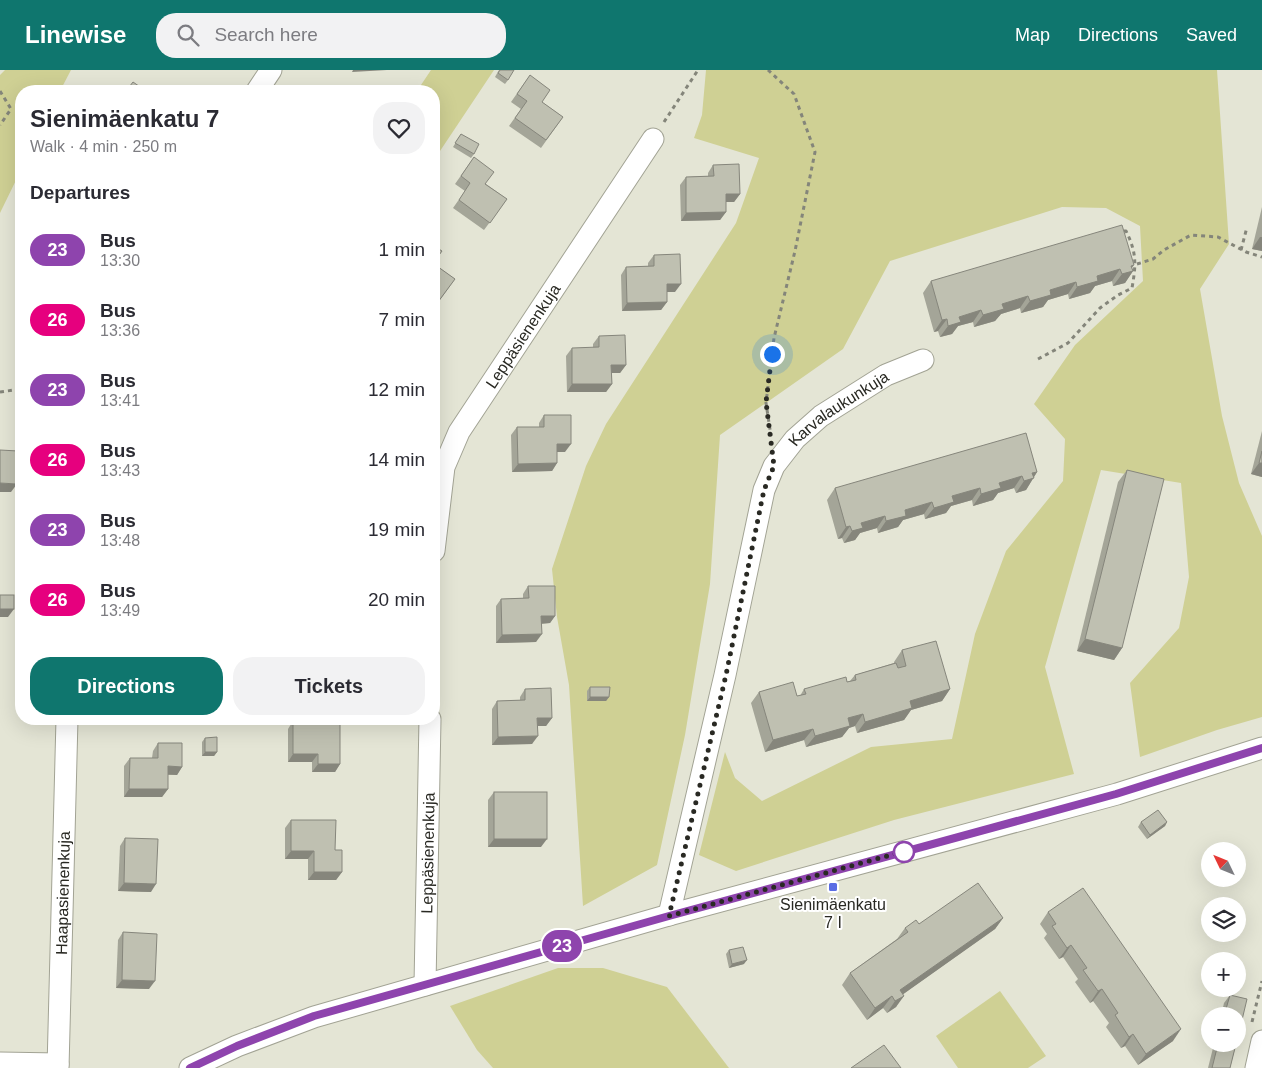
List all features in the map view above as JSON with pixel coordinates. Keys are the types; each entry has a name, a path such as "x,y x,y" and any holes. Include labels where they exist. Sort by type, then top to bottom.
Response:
{"street":[{"path":"260,85 271,70"},
{"name":"Leppäsienenkuja","path":"440,501 444,467 460,432 653,139"},
{"name":"Karvalaukunkuja","path":"669,916 726,675 764,490 774,466 795,439 821,416 886,375 923,360"},
{"name":"Haapasienenkuja","path":"58,1066 66,725"},
{"name":"Leppäsienenkuja","path":"426,985 430,725"},
{"path":"190,1068 237,1046 314,1016 669,916 1116,794 1262,748"},
{"path":"1256,1068 1262,1041"},
{"path":"0,1063 58,1066"}],"path":[{"path":"653,139 698,70"},
{"path":"768,70 794,94 815,152 795,251 774,338 766,402 774,466"},
{"path":"0,91 10,109 0,125"},
{"path":"1241,250 1247,227"},
{"path":"1038,359 1068,343 1100,308 1132,288 1136,264 1130,239 1126,231 1118,230"},
{"path":"1136,264 1153,259 1164,250 1191,235 1218,237 1241,250 1262,257"},
{"path":"0,392 15,390"}],"green space":[{"path":"5,70 71,70 63,85 15,85 15,182 0,213 0,75"},
{"path":"431,70 494,70 440,151 440,85 421,85"},
{"path":"706,70 1217,70 1229,244 1200,289 1222,416 1239,483 1262,536 1262,717 1217,730 1140,757 1130,683 1179,628 1189,577 1181,483 1101,470 1045,667 1074,774 894,820 736,871 699,855 725,752 735,778 762,801 871,747 952,739 975,634 1006,551 1063,481 1065,439 1034,404 1075,345 1143,281 1140,226 1106,208 1062,207 890,261 843,349 720,435 710,584 685,735 657,865 583,906 569,685 557,617 552,569 586,466 606,424 736,223 759,158 694,138 702,115"},
{"path":"558,968 603,968 667,987 729,1068 493,1068 477,1050 450,1006"},
{"path":"1000,991 1046,1056 1028,1068 958,1068 936,1036"}],"building":[{"path":"500,70 514,70 508,80 498,73"},
{"path":"530,75 550,90 542,102 563,117 546,140 515,118 527,101 517,94"},
{"path":"461,134 479,144 474,154 455,143"},
{"path":"474,157 494,172 485,184 507,199 490,223 459,200 470,183 461,176"},
{"path":"739,164 740,194 726,194 726,212 686,213 686,177 714,176 713,165"},
{"path":"1122,225 1134,265 1131,266 1133,271 1122,274 1120,269 1097,276 1098,281 1077,287 1076,282 1050,290 1051,295 1030,301 1028,296 1002,304 1004,309 983,315 981,310 959,317 961,322 948,326 947,319 942,320 931,281"},
{"path":"680,254 681,284 667,284 667,302 627,303 626,267 654,266 654,255"},
{"path":"440,268 455,279 440,299"},
{"path":"625,335 626,365 611,365 612,384 572,384 572,348 599,347 599,336"},
{"path":"544,415 571,415 571,444 557,444 557,463 518,464 517,427 544,427"},
{"path":"1026,433 1037,472 1032,473 1034,478 1024,481 1022,476 999,483 1001,488 981,494 980,488 952,496 954,502 934,508 932,502 905,510 906,516 886,521 885,516 861,523 863,528 852,531 850,526 846,527 835,488"},
{"path":"0,450 15,451 15,484 0,483"},
{"path":"1262,451 1262,463 1259,463"},
{"path":"1127,470 1164,479 1122,648 1085,639"},
{"path":"528,586 555,586 555,616 541,616 542,634 502,635 501,599 529,598"},
{"path":"0,595 14,595 14,609 0,609"},
{"path":"936,641 950,689 910,701 912,708 865,722 863,714 848,718 850,726 815,736 813,729 773,740 759,692 793,682 797,696 806,694 804,689 846,677 847,682 856,680 855,675 896,663 898,668 906,666 902,650"},
{"path":"590,687 610,687 609,697 590,697"},
{"path":"551,688 552,718 537,718 538,736 498,737 497,701 525,700 525,689"},
{"path":"293,725 340,725 340,764 318,764 318,754 293,754"},
{"path":"217,737 217,752 205,752 205,738"},
{"path":"158,743 182,743 182,767 168,766 168,789 129,789 130,758 158,758"},
{"path":"494,792 547,792 547,839 494,839"},
{"path":"1158,810 1167,822 1150,835 1141,822"},
{"path":"291,820 336,820 335,850 342,850 342,872 314,872 314,851 291,851"},
{"path":"125,838 158,839 156,884 124,883"},
{"path":"978,883 1003,918 900,990 904,996 895,1001 892,996 875,1008 850,973 908,932 905,928 916,920 919,924"},
{"path":"1083,888 1181,1029 1146,1054 1133,1034 1129,1037 1115,1015 1118,1013 1102,989 1098,991 1083,970 1087,968 1071,945 1067,948 1052,926 1056,924 1048,912"},
{"path":"123,932 157,934 155,981 122,980"},
{"path":"743,947 747,960 732,964 729,950"},
{"path":"1229,997 1247,999 1245,1007 1227,1007"},
{"path":"884,1045 901,1068 851,1068"},
{"path":"1216,1052 1234,1052 1230,1068 1212,1068"}],"bus line":[{"name":"23","path":"190,1068 237,1046 314,1016 669,916 1116,794 1262,748"}],"place":[{"name":"Sienimäenkatu 7 I","path":"833,887"}],"route":[{"path":"772,354 766,402 774,466 764,490 726,675 669,916 909,850 904,852"}]}
